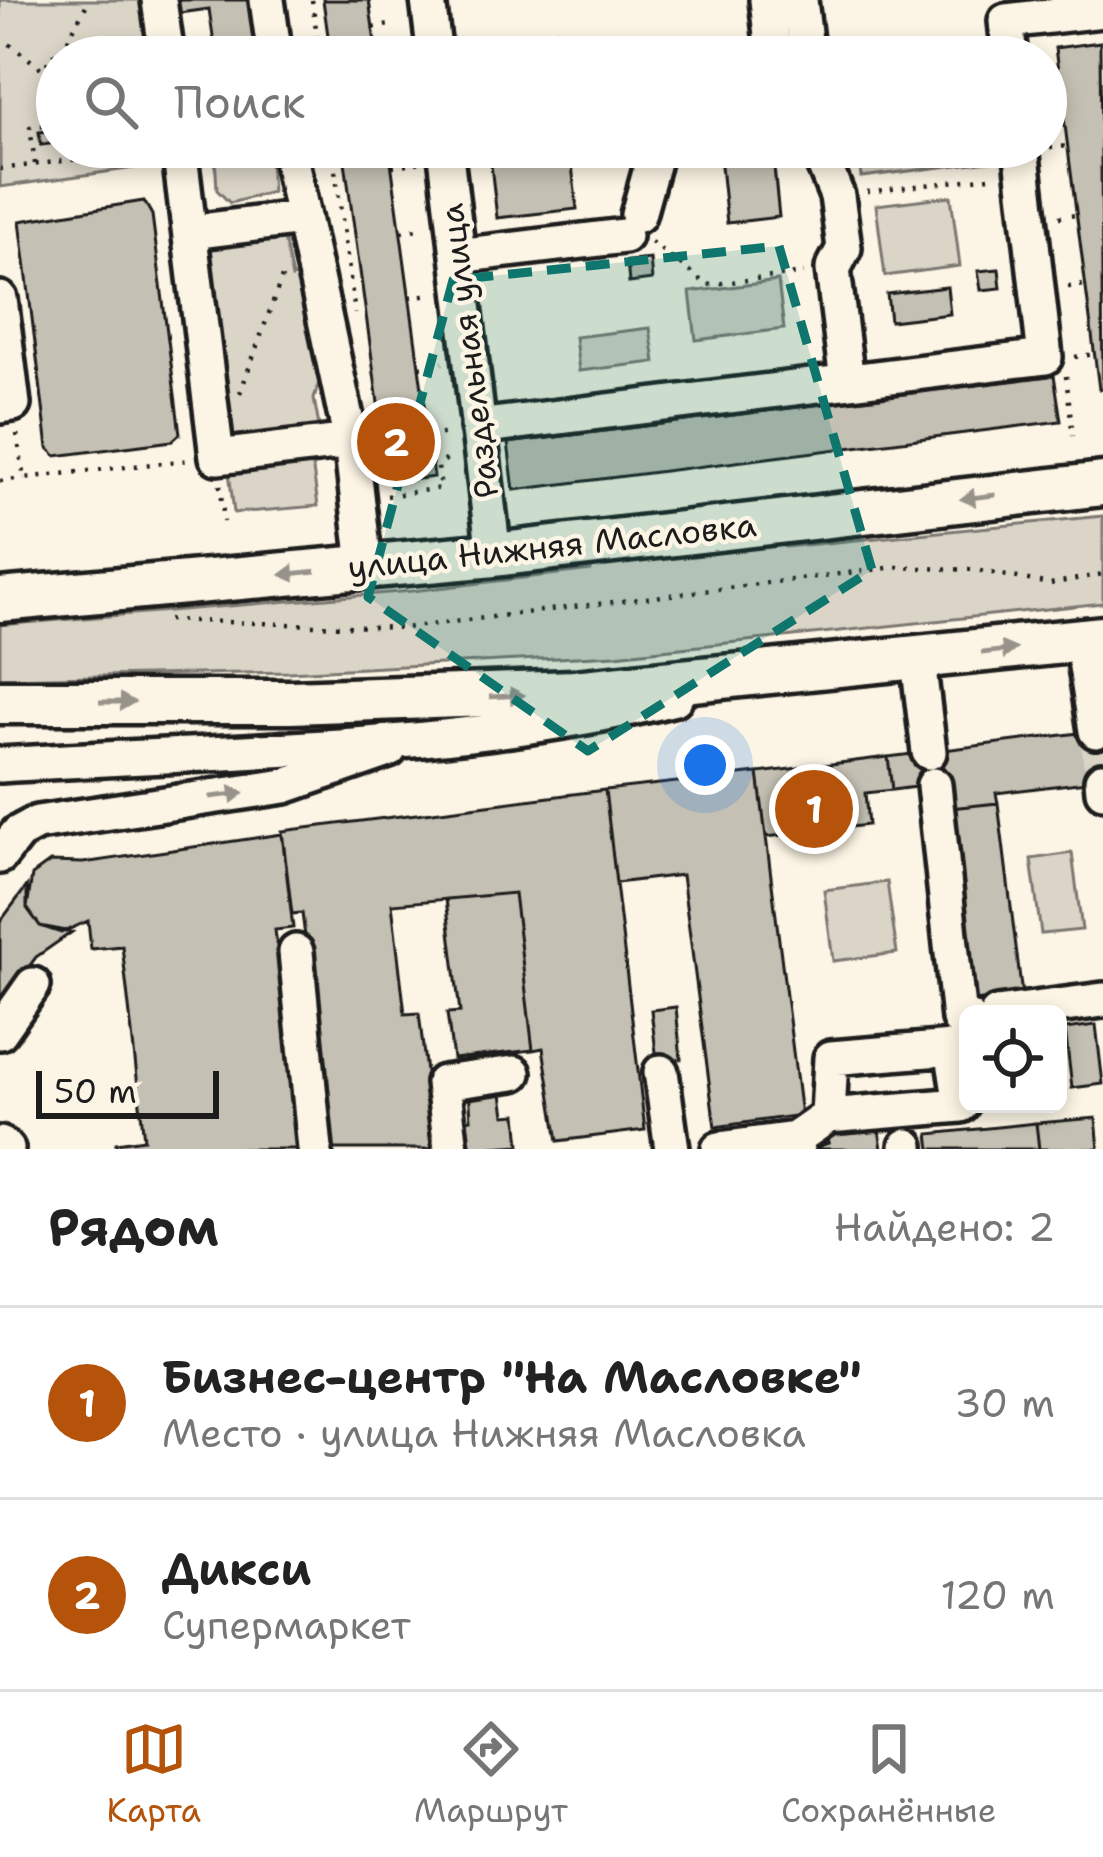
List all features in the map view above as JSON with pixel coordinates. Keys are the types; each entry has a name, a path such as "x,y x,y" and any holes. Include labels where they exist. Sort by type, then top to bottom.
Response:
{"main road":[{"name":"улица Нижняя Масловка","path":"11,592 494,554 1101,479"},
{"path":"0,702 439,699 758,677 1093,640"}],"street":[{"path":"159,0 163,36"},
{"path":"267,0 272,36"},
{"path":"428,0 432,36"},
{"path":"767,0 771,36"},
{"path":"800,0 804,36"},
{"path":"1008,36 1006,21 1044,8 1103,10"},
{"path":"182,168 217,457 351,441"},
{"path":"292,168 351,441 365,566"},
{"name":"Раздельная улица","path":"448,168 458,256 463,430 494,554"},
{"path":"458,256 631,225 650,168"},
{"path":"826,168 837,196 844,248 833,269 848,381"},
{"path":"463,430 1045,357 1023,168"},
{"path":"208,230 303,218"},
{"path":"0,298 7,405"},
{"path":"1093,640 1096,731"},
{"path":"918,660 959,1019"},
{"path":"0,765 420,739 575,719 758,677"},
{"path":"0,856 18,833 37,823 285,786 420,739"},
{"path":"1102,780 1103,791"},
{"path":"296,952 315,1149"},
{"path":"0,1032 33,985"},
{"path":"1065,1005 1103,1000"},
{"path":"661,1072 672,1149"},
{"path":"452,1149 443,1083 514,1073"},
{"path":"719,1149 796,1144 828,1116"}],"path":[{"path":"70,36 89,0"},
{"path":"312,0 317,36"},
{"path":"373,28 395,24"},
{"path":"0,37 36,64"},
{"path":"0,169 35,164 31,127 36,126"},
{"path":"335,168 356,322"},
{"path":"837,196 981,168"},
{"path":"224,522 217,457 303,218"},
{"path":"631,225 707,285 833,269"},
{"path":"401,232 422,228"},
{"path":"410,297 430,294"},
{"path":"1073,436 1064,358 1095,354"},
{"path":"7,405 24,478"},
{"path":"428,436 463,430"},
{"path":"380,496 441,488 438,467 452,454"},
{"path":"0,481 217,457"},
{"path":"164,620 404,628 896,567 975,570 1050,584 1103,574"}],"highlighted area":[{"path":"779,246 872,570 588,751 368,597 453,280"}],"shaded area":[{"path":"0,0 154,0 159,36 36,36 36,168 134,168 0,187"},
{"path":"558,30 559,36 513,36"},
{"path":"216,168 270,168 272,192 230,203 217,190"},
{"path":"860,168 934,168 861,177"},
{"path":"951,196 960,266 885,276 876,205"},
{"path":"282,229 292,278 306,270 324,366 314,399 319,426 226,439 199,241"},
{"path":"778,281 784,329 696,340 690,292"},
{"path":"650,328 655,362 579,371 575,337"},
{"path":"311,455 318,506 234,513 228,463"},
{"path":"1103,516 1103,603 615,655 288,672 0,678 0,625 412,591 591,570 594,561 772,539 785,547"},
{"path":"1072,853 1082,930 1041,934 1031,859"},
{"path":"887,882 897,953 833,961 824,890"}],"building":[{"path":"164,0 254,0 260,36 213,36 209,9 166,15"},
{"path":"323,0 369,0 374,36 328,36"},
{"path":"1100,42 1103,388 1099,389 1067,141 1067,46"},
{"path":"346,168 392,168 434,477 389,483"},
{"path":"491,168 572,168 577,209 497,218"},
{"path":"721,168 774,168 779,217 727,223"},
{"path":"144,201 152,215 180,434 172,441 56,456 48,448 20,221"},
{"path":"650,259 652,280 629,283 627,261"},
{"path":"999,269 1001,288 981,290 978,271"},
{"path":"947,287 950,314 890,321 887,294"},
{"path":"1054,375 1061,421 514,490 508,443"},
{"path":"1103,730 1103,780 996,793 998,803 950,808 939,784 892,790 888,757"},
{"path":"888,757 892,790 865,793 868,825 766,837 758,773"},
{"path":"758,773 801,1115 715,1127 682,875 616,883 605,790"},
{"path":"605,790 645,1130 558,1141 543,1048 533,1050 514,893 392,904 405,1014 419,1013 435,1149 332,1149 302,913 292,914 282,831"},
{"path":"998,803 1022,995 974,1001 950,808"},
{"path":"282,834 293,928 275,930 302,1149 116,1149 116,1143 144,1139 122,946 91,949 88,921 61,933 40,926 27,908 32,875 50,862 83,863"},
{"path":"27,886 27,908 40,926 72,932 36,957 0,1006 0,922"},
{"path":"514,893 533,1050 453,1059 447,1013 460,1012 446,899"},
{"path":"676,1007 681,1059 657,1061 651,1010"},
{"path":"1096,1025 1103,1084 1072,1088 1067,1029"},
{"path":"501,1087 505,1115 517,1114 520,1145 463,1149 460,1121 471,1119 469,1090"},
{"path":"1096,1118 1099,1149 1039,1149 1036,1123"},
{"path":"878,1122 882,1149 810,1149 829,1143 827,1129"},
{"path":"1036,1123 1039,1149 931,1149 929,1134"}],"tunnel":[{"path":"1096,731 1102,780"}],"place":[{"name":"Дикси","path":"396,442"},
{"name":"Бизнес-центр \"На Масловке\"","path":"814,809"}]}
